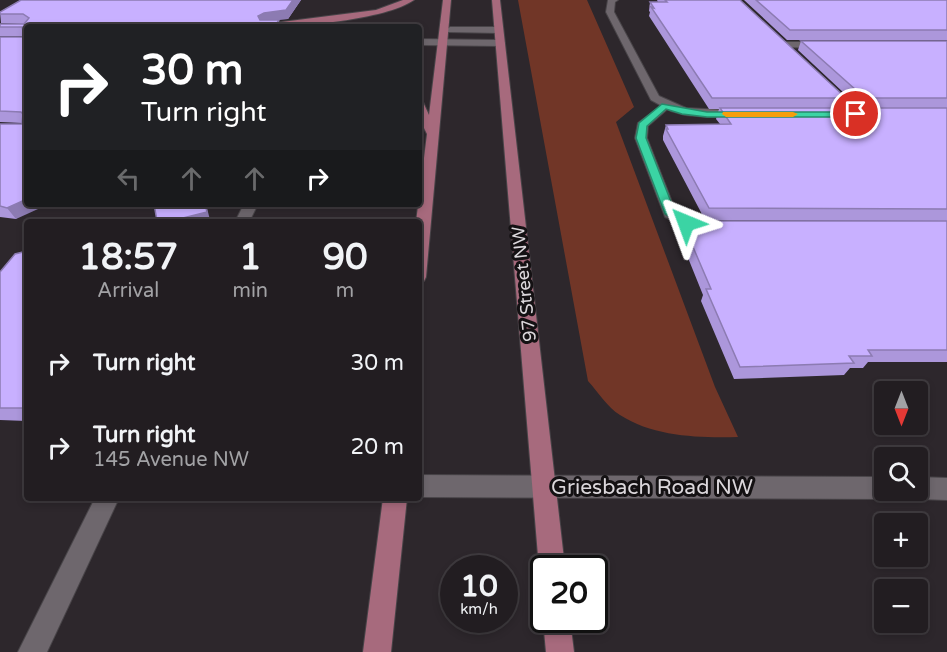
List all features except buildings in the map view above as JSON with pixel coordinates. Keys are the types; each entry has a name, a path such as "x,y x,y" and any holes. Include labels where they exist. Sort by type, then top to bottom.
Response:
{"main road":[{"path":"288,24 377,12 410,0"},
{"path":"422,242 442,42 439,30 447,0"},
{"name":"97 Street NW","path":"496,0 551,555"},
{"path":"422,111 434,137"},
{"path":"377,652 395,501"},
{"path":"558,633 560,652"}],"street":[{"path":"613,0 610,12 655,98 665,106 682,112 753,114"},
{"path":"439,30 500,36"},
{"path":"422,42 500,36"},
{"path":"790,52 778,41 829,45"},
{"path":"815,76 862,114 834,114"},
{"path":"665,106 642,125 641,138 670,214 686,223 697,225 744,227"},
{"name":"Griesbach Road NW","path":"422,486 874,488"},
{"path":"928,489 947,489"},
{"path":"32,652 106,501"}],"shaded area":[{"path":"518,0 587,0 634,107 616,122 715,387 738,437 678,435 647,428 616,412 588,381"}],"slow traffic":[{"path":"726,114 793,114"}],"route":[{"path":"686,223 670,214 641,138 642,125 665,106 682,112 707,114 856,114"}]}
